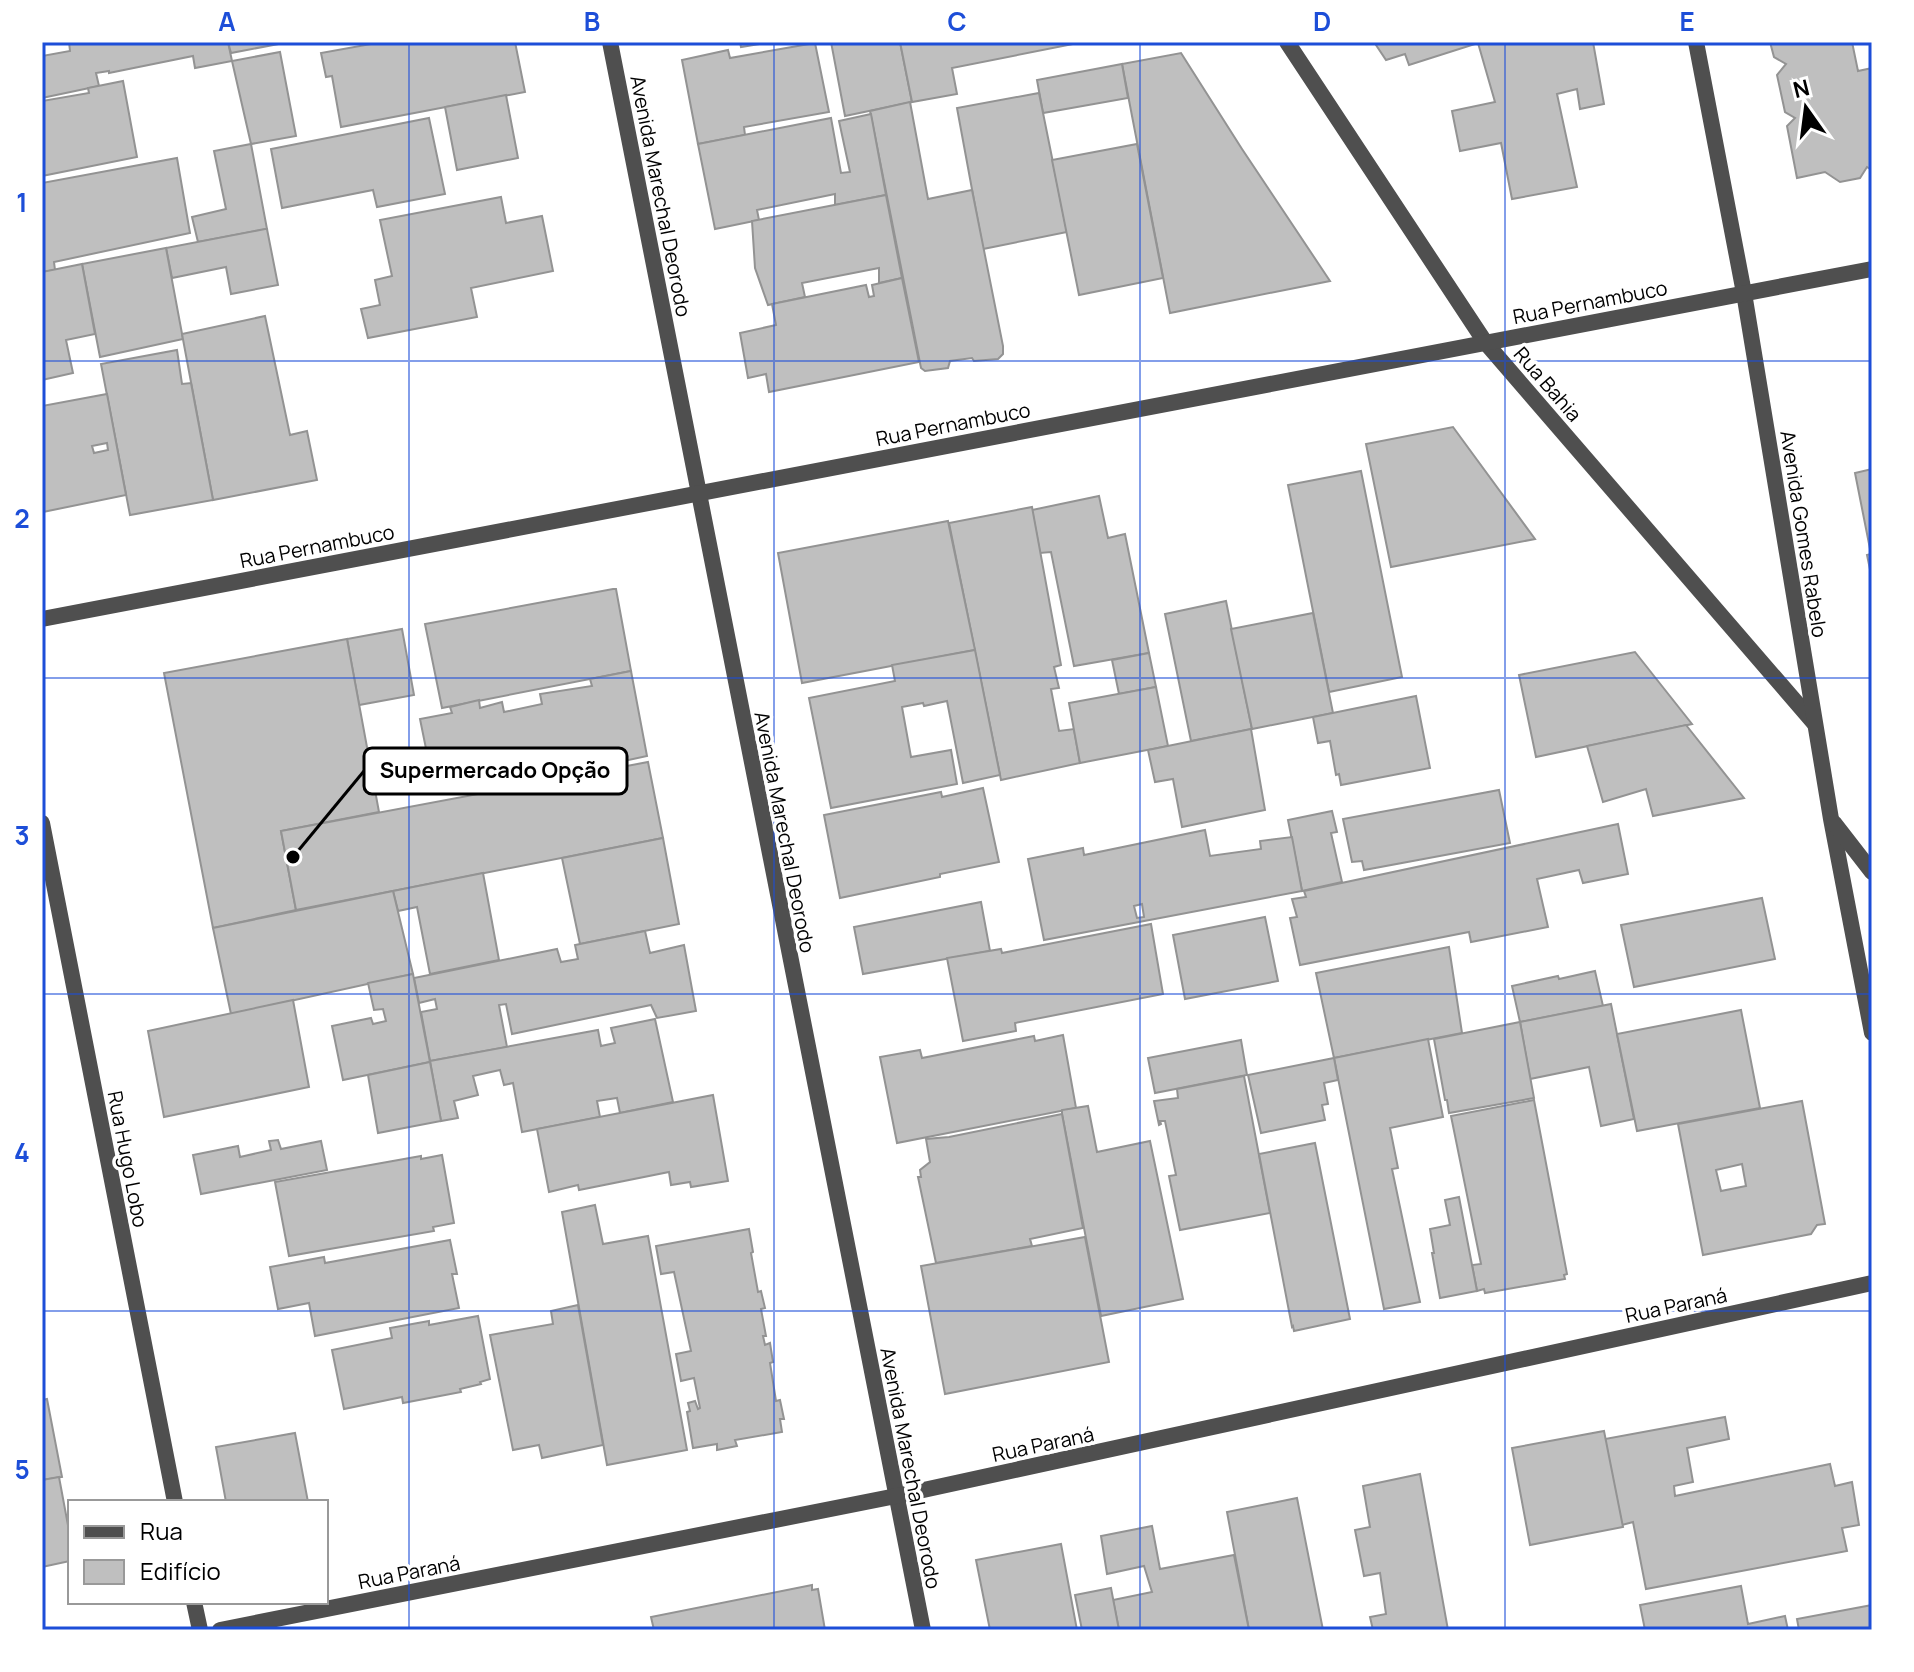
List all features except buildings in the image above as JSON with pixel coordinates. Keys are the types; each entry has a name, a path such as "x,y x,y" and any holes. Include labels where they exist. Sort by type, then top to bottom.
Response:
{"street":[{"name":"Avenida Marechal Deorodo","path":"610,42 923,1630"},
{"name":"Rua Bahia","path":"1287,42 1485,342 1815,724"},
{"name":"Avenida Gomes Rabelo","path":"1696,42 1744,293 1831,819 1872,1033"},
{"name":"Rua Pernambuco","path":"42,619 1872,269"},
{"path":"1831,819 1872,872"},
{"name":"Rua Hugo Lobo","path":"42,823 175,1500"},
{"name":"Rua Paraná","path":"220,1630 896,1496 1872,1283"},
{"path":"194,1604 200,1630"}],"place":[{"name":"Supermercado Opção","path":"293,857"}]}
